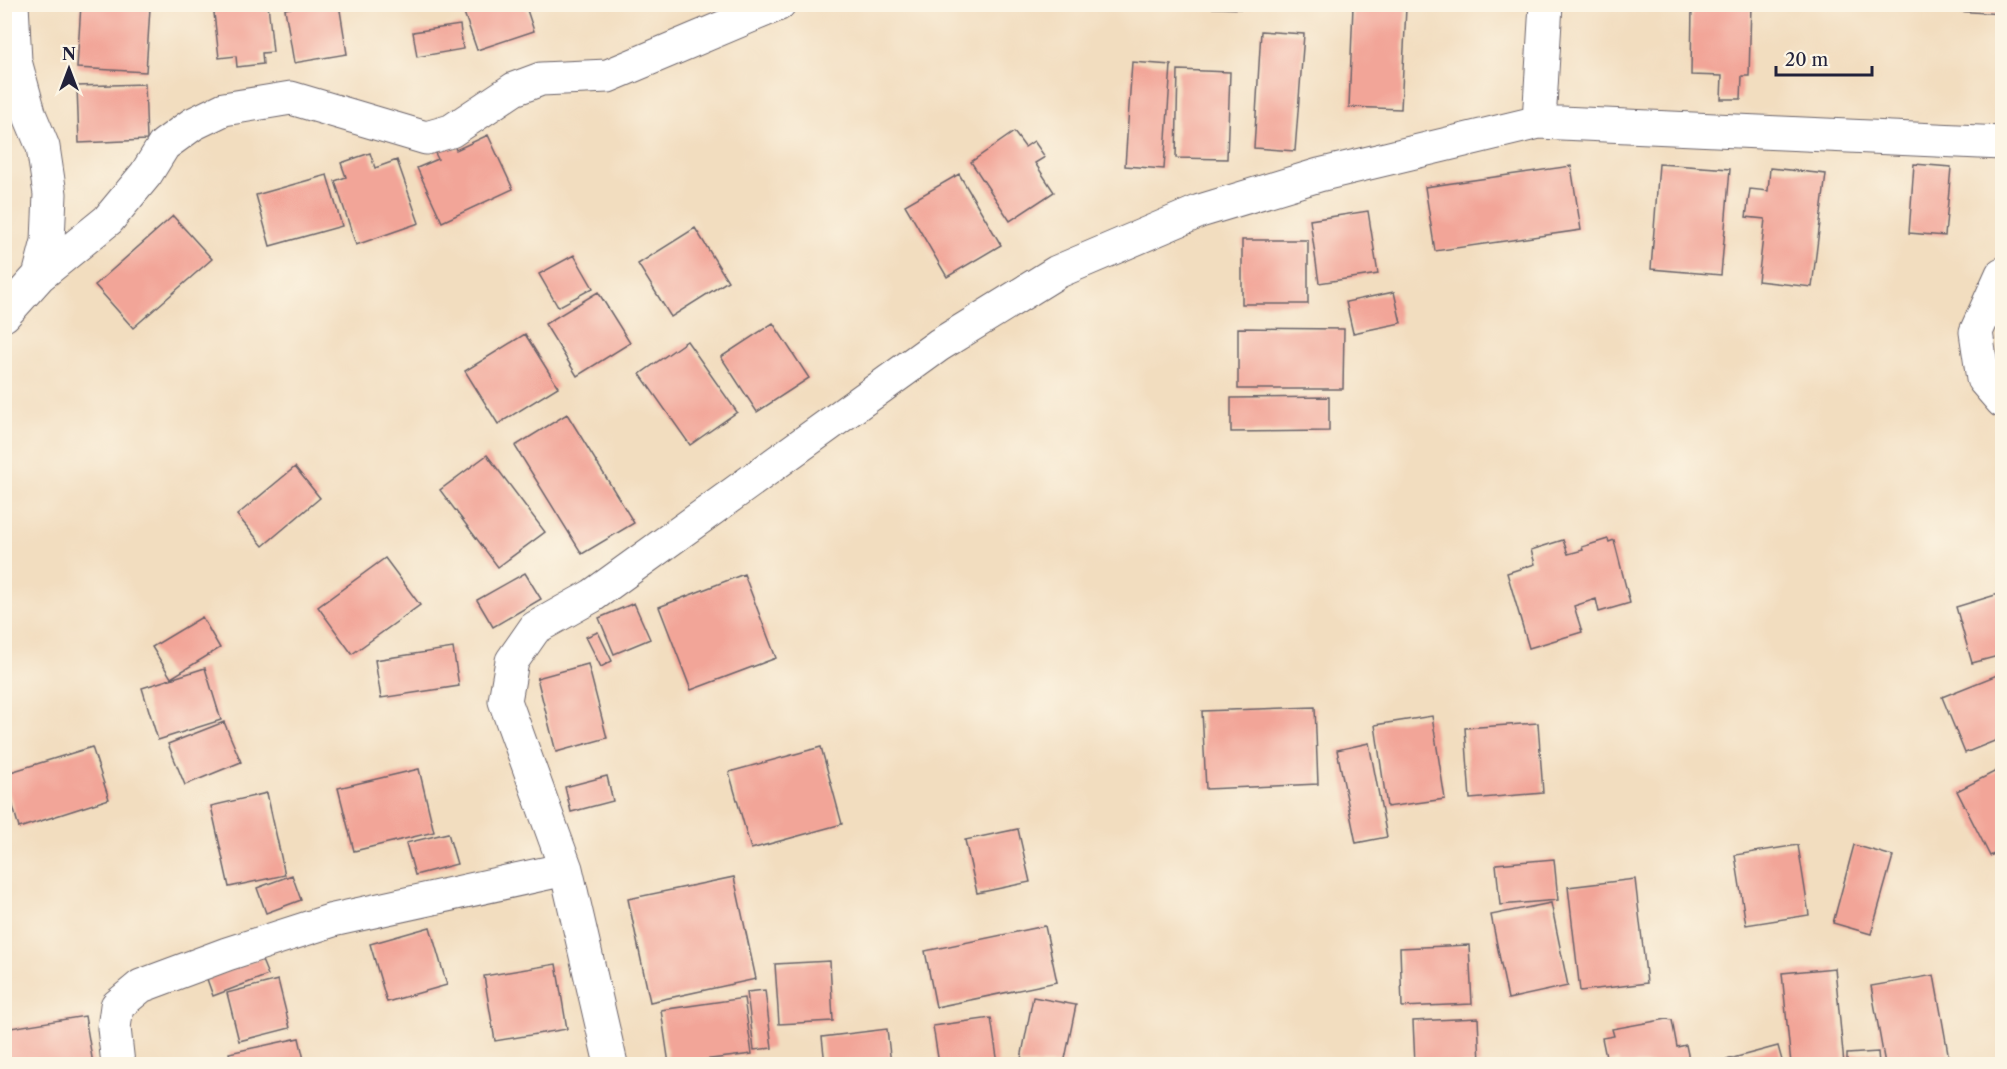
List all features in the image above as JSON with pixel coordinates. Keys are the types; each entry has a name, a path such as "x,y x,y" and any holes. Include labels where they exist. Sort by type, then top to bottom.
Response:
{"street":[{"path":"12,4 15,61 30,116 43,147 50,194 48,241 39,276"},
{"path":"4,315 39,276 108,220 146,174 164,145 193,124 224,109 291,98 426,138 451,131 514,88 541,79 608,76 779,4"},
{"path":"1539,122 1546,4"},
{"path":"610,1065 566,868 505,701 512,661 535,628 592,596 939,345 1057,272 1200,211 1319,175 1539,122 2002,143"},
{"path":"2002,274 1976,332 1983,379 2002,401"},
{"path":"118,1065 114,1028 117,1006 141,987 227,954 333,920 566,868"}],"building":[{"path":"81,4 150,8 146,72 77,68"},
{"path":"213,4 268,4 273,52 262,53 263,64 237,67 236,56 219,58"},
{"path":"310,4 339,4 347,54 294,63 285,9"},
{"path":"461,4 525,4 534,31 477,50"},
{"path":"1176,4 1251,4 1251,9 1175,7"},
{"path":"1692,4 1751,4 1749,76 1742,76 1741,99 1721,99 1722,76 1691,75"},
{"path":"1940,4 2002,4 2002,14 1940,10"},
{"path":"1353,6 1406,8 1401,109 1349,107"},
{"path":"460,25 463,49 417,57 413,32"},
{"path":"1261,31 1304,34 1295,151 1254,148"},
{"path":"1132,62 1171,65 1164,169 1125,166"},
{"path":"1178,70 1230,72 1227,159 1176,158"},
{"path":"145,84 147,140 79,143 77,86"},
{"path":"1014,132 1025,147 1034,141 1045,157 1035,163 1054,192 1010,221 971,162"},
{"path":"488,135 513,189 442,222 417,168 438,159 434,151 453,143 456,150"},
{"path":"370,153 375,168 397,160 419,223 356,245 335,181 346,177 341,163"},
{"path":"1659,164 1730,169 1721,275 1651,269"},
{"path":"1914,164 1951,167 1945,236 1909,233"},
{"path":"1571,166 1581,230 1435,251 1425,187"},
{"path":"1770,168 1826,174 1812,287 1758,281 1765,219 1746,217 1750,189 1768,191"},
{"path":"959,174 1001,245 947,277 905,205"},
{"path":"327,175 342,226 270,246 256,195"},
{"path":"1368,211 1378,274 1319,283 1310,220"},
{"path":"173,216 212,259 133,328 95,285"},
{"path":"695,228 728,281 671,317 638,264"},
{"path":"1242,240 1308,240 1308,304 1242,304"},
{"path":"574,255 593,288 558,307 539,274"},
{"path":"598,292 630,343 577,376 545,324"},
{"path":"1394,292 1401,323 1353,333 1346,302"},
{"path":"773,323 809,378 757,412 721,357"},
{"path":"1238,328 1344,329 1343,389 1238,389"},
{"path":"525,334 558,387 498,424 465,371"},
{"path":"687,341 737,412 690,445 640,374"},
{"path":"1329,397 1329,431 1231,432 1231,398"},
{"path":"567,414 634,523 582,554 515,446"},
{"path":"487,455 545,532 498,567 440,490"},
{"path":"295,467 320,498 263,546 237,515"},
{"path":"1608,539 1609,542 1614,540 1630,603 1599,612 1596,599 1574,606 1582,632 1529,648 1507,573 1535,564 1531,550 1563,540 1568,554"},
{"path":"385,558 420,605 352,654 318,607"},
{"path":"525,573 541,599 493,627 477,600"},
{"path":"744,574 776,658 691,690 659,607"},
{"path":"2002,593 2002,655 1972,663 1956,607"},
{"path":"634,603 650,639 614,654 599,618"},
{"path":"202,617 220,648 171,678 152,647"},
{"path":"598,632 612,661 601,667 586,637"},
{"path":"453,648 459,686 381,698 375,660"},
{"path":"588,664 607,738 556,752 537,678"},
{"path":"205,668 221,720 158,740 142,688"},
{"path":"2002,673 2002,738 1965,753 1942,697"},
{"path":"1315,707 1318,784 1206,789 1202,711"},
{"path":"1432,716 1445,799 1387,807 1375,725"},
{"path":"224,722 241,762 185,785 168,744"},
{"path":"1538,723 1543,793 1470,799 1465,728"},
{"path":"1369,743 1387,837 1356,843 1337,750"},
{"path":"92,747 109,799 19,828 4,774"},
{"path":"821,747 842,824 751,849 729,772"},
{"path":"2002,768 2002,850 1990,856 1957,791"},
{"path":"419,769 434,832 354,851 338,788"},
{"path":"607,776 613,801 571,812 565,787"},
{"path":"267,793 285,875 229,887 211,806"},
{"path":"1018,829 1030,882 977,893 965,840"},
{"path":"448,833 457,864 415,875 406,843"},
{"path":"1798,845 1809,915 1746,925 1735,855"},
{"path":"1854,845 1893,856 1871,934 1833,923"},
{"path":"1554,859 1558,900 1500,905 1496,864"},
{"path":"292,875 301,900 266,913 257,888"},
{"path":"734,877 756,979 650,1002 628,899"},
{"path":"1635,879 1647,983 1580,991 1568,887"},
{"path":"1551,903 1568,986 1508,999 1491,915"},
{"path":"1045,926 1057,982 936,1007 925,951"},
{"path":"430,927 447,985 387,1002 370,944"},
{"path":"1469,945 1472,1004 1402,1007 1400,948"},
{"path":"261,958 268,975 213,996 207,979"},
{"path":"830,961 833,1021 779,1024 775,964"},
{"path":"556,964 567,1029 495,1041 484,976"},
{"path":"1835,968 1844,1064 1791,1064 1782,973"},
{"path":"1934,975 1950,1064 1885,1064 1871,986"},
{"path":"278,980 290,1028 239,1041 227,993"},
{"path":"765,990 772,1048 754,1050 747,992"},
{"path":"1033,997 1076,1005 1064,1064 1020,1064"},
{"path":"744,998 752,1054 669,1064 661,1010"},
{"path":"85,1016 93,1064 10,1064 4,1029"},
{"path":"991,1018 998,1064 939,1064 933,1026"},
{"path":"1478,1018 1480,1064 1415,1064 1413,1021"},
{"path":"1672,1020 1677,1047 1686,1045 1690,1064 1619,1064 1618,1060 1607,1062 1602,1038 1614,1036 1612,1029"},
{"path":"887,1029 891,1064 825,1064 822,1037"},
{"path":"299,1038 305,1064 232,1064 229,1053"},
{"path":"1778,1046 1783,1064 1723,1064 1722,1061"},
{"path":"1878,1052 1879,1064 1847,1064 1847,1054"}]}
